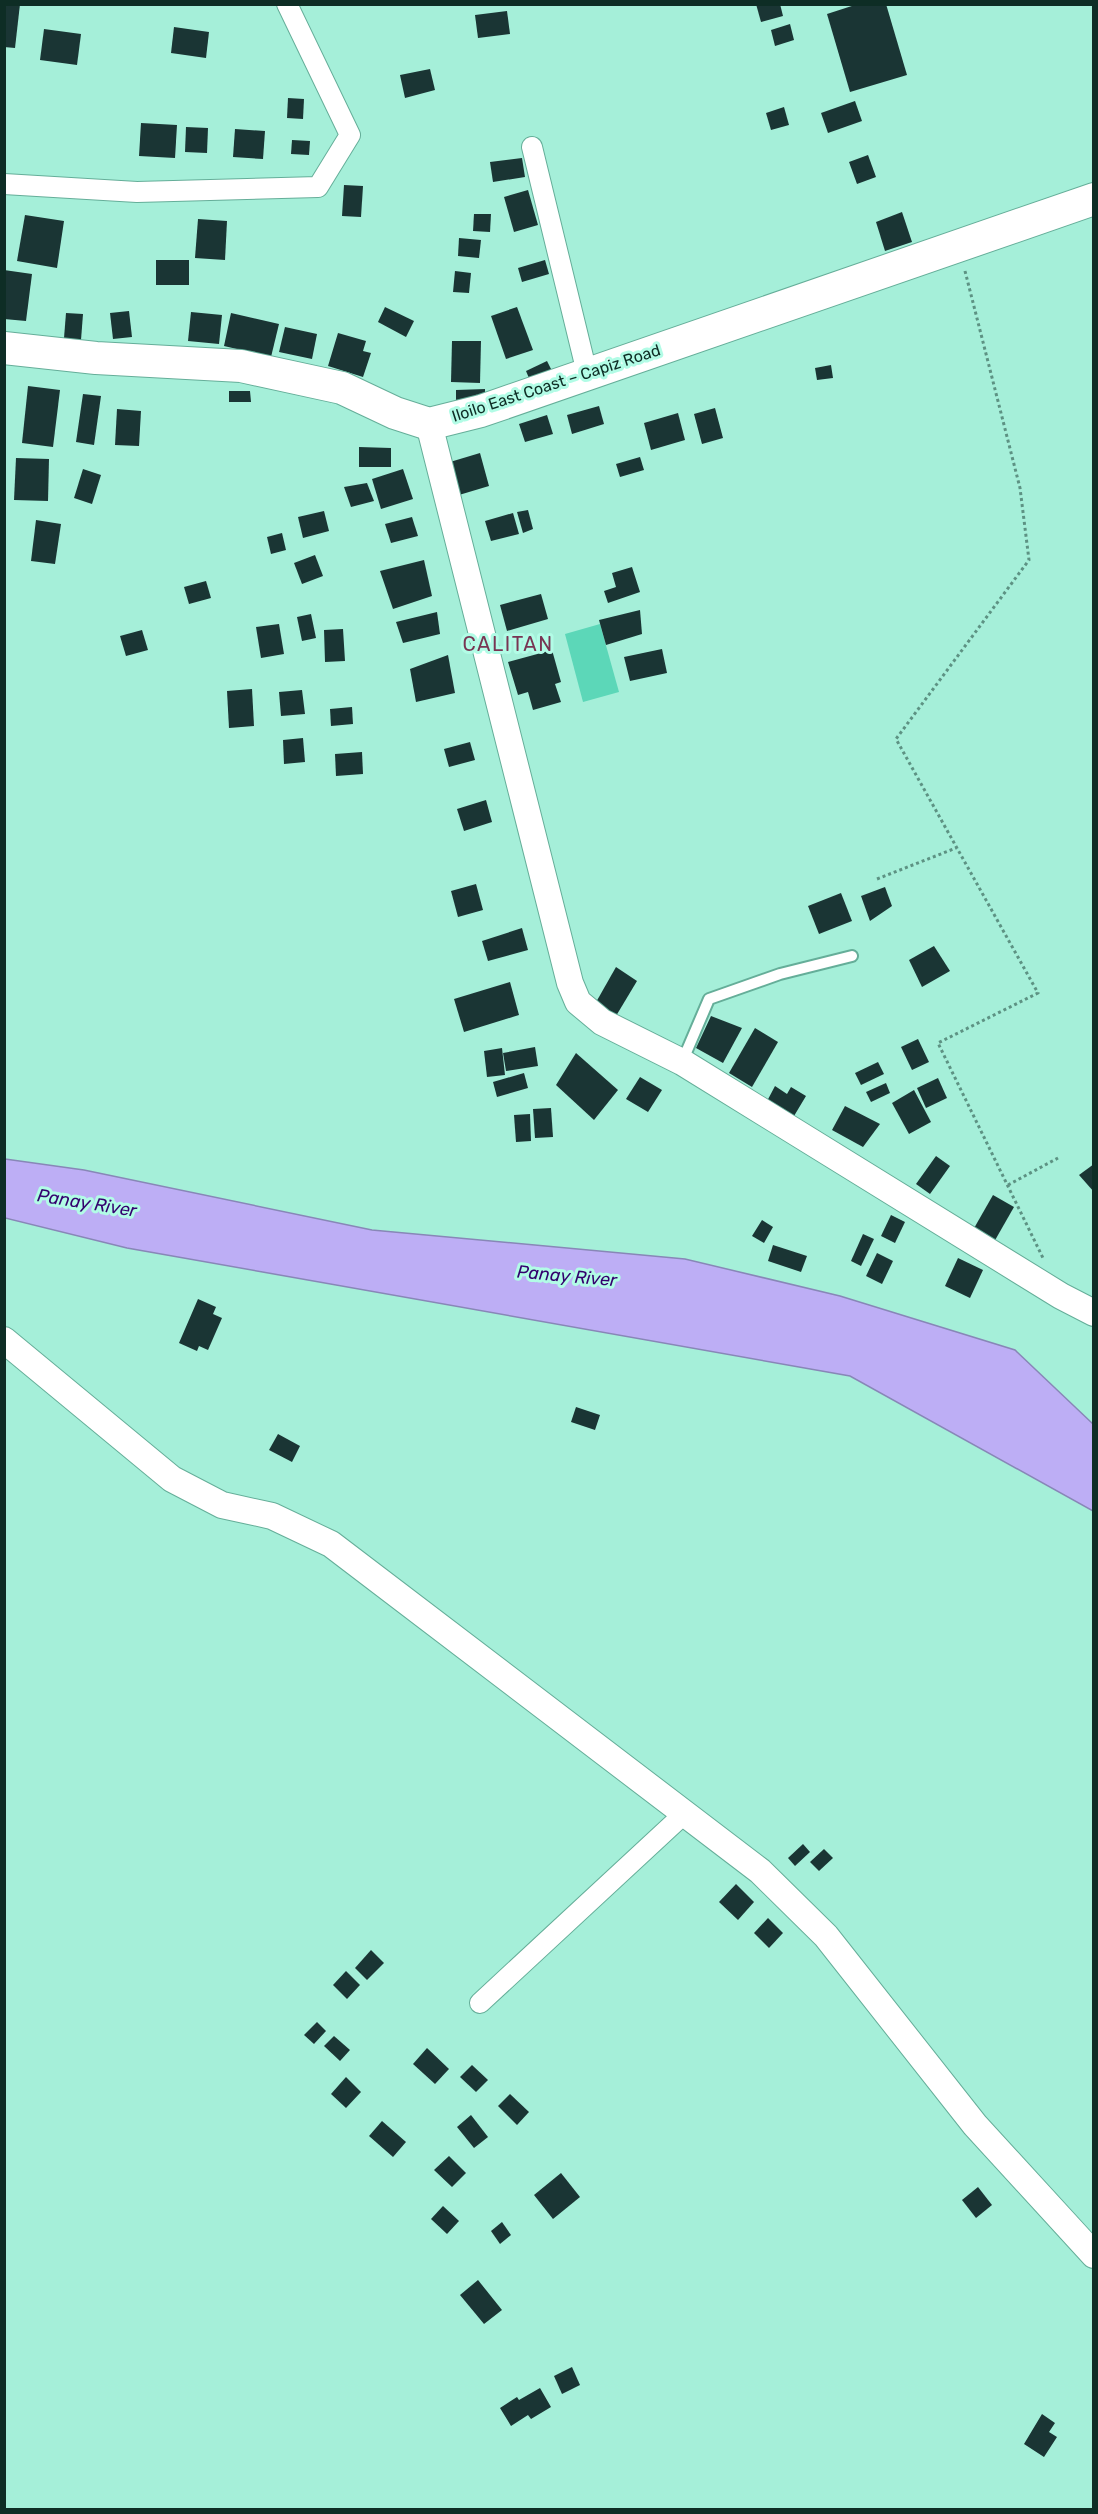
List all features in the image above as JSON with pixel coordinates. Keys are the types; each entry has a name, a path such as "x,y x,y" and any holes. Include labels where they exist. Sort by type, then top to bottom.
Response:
{"main road":[{"name":"Iloilo East Coast – Capiz Road","path":"4,348 96,357 241,366 342,388 395,413 429,423 480,411 1094,199"}],"street":[{"path":"4,184 137,192 318,187 350,135 287,4"},
{"path":"532,147 587,373"},
{"path":"429,423 570,983 578,1002 602,1022 682,1062 1061,1296 1094,1313"},
{"path":"4,1340 172,1479 222,1505 272,1516 331,1544 760,1871 826,1936 975,2125 1094,2255"},
{"path":"480,2003 685,1813"}],"lane":[{"path":"682,1062 709,999 780,974 852,956"}],"path":[{"path":"958,246 1020,488 1029,560 896,740 1038,993 938,1042 1061,1296"},
{"path":"877,879 956,848"},
{"path":"1008,1185 1058,1158"}],"green space":[{"path":"600,624 619,692 583,702 565,634"}],"water":[{"name":"Panay River","path":"5,1159 84,1170 372,1230 685,1259 840,1296 1015,1350 1093,1424 1093,1511 850,1376 127,1248 5,1218"}],"building":[{"path":"4,4 20,4 15,48 4,47"},
{"path":"756,4 780,4 783,16 761,22"},
{"path":"858,4 886,4 907,75 850,92 827,14"},
{"path":"507,11 510,34 478,38 475,15"},
{"path":"790,24 794,40 775,46 771,30"},
{"path":"174,27 209,32 206,58 171,53"},
{"path":"44,29 81,34 77,65 40,60"},
{"path":"430,69 435,90 405,98 400,75"},
{"path":"288,98 304,99 303,119 287,118"},
{"path":"855,101 862,121 828,133 821,113"},
{"path":"784,107 789,125 771,130 766,113"},
{"path":"141,123 177,125 175,158 139,156"},
{"path":"186,127 208,128 207,153 185,152"},
{"path":"235,129 265,131 263,159 233,157"},
{"path":"292,140 310,141 309,155 291,154"},
{"path":"868,155 876,177 857,184 849,162"},
{"path":"522,158 525,177 493,182 490,162"},
{"path":"344,185 363,186 361,217 342,216"},
{"path":"528,190 538,225 514,232 504,197"},
{"path":"902,212 912,242 885,251 876,222"},
{"path":"474,214 491,214 490,232 473,231"},
{"path":"25,215 64,221 57,268 17,261"},
{"path":"198,219 227,221 225,260 195,258"},
{"path":"459,238 481,240 479,258 458,256"},
{"path":"156,260 189,260 189,285 156,285"},
{"path":"545,260 549,274 522,282 518,268"},
{"path":"4,270 32,274 26,321 4,319"},
{"path":"455,271 471,273 469,293 453,292"},
{"path":"385,307 414,321 406,337 378,322"},
{"path":"517,307 533,350 506,359 491,316"},
{"path":"129,311 132,337 113,339 110,313"},
{"path":"191,312 222,315 219,344 188,341"},
{"path":"66,313 83,314 81,340 64,338"},
{"path":"231,313 279,324 271,357 224,346"},
{"path":"285,327 317,334 312,359 279,352"},
{"path":"338,333 366,341 363,351 371,353 363,377 328,366"},
{"path":"452,341 481,341 480,383 451,382"},
{"path":"547,361 553,373 531,383 526,371"},
{"path":"831,365 833,378 817,380 815,368"},
{"path":"28,386 60,390 53,447 22,443"},
{"path":"485,389 485,404 456,404 456,390"},
{"path":"229,391 250,391 251,402 229,402"},
{"path":"83,394 101,396 94,445 76,442"},
{"path":"599,406 604,424 572,434 567,415"},
{"path":"715,408 723,438 702,444 694,414"},
{"path":"117,409 141,411 139,446 115,445"},
{"path":"678,413 685,440 651,450 644,423"},
{"path":"547,415 553,434 525,442 519,424"},
{"path":"359,447 391,448 391,467 359,467"},
{"path":"480,453 489,486 459,495 450,462"},
{"path":"640,457 644,470 620,477 616,464"},
{"path":"16,458 49,459 48,501 14,500"},
{"path":"83,469 101,475 92,504 74,498"},
{"path":"403,469 413,499 381,509 372,479"},
{"path":"367,483 374,501 351,507 344,487"},
{"path":"528,510 533,529 523,533 517,512"},
{"path":"324,511 329,531 303,538 298,517"},
{"path":"513,513 519,534 491,541 485,521"},
{"path":"412,517 418,536 391,543 385,524"},
{"path":"36,520 61,524 55,564 31,561"},
{"path":"282,533 286,550 271,554 267,537"},
{"path":"315,555 323,576 302,584 294,563"},
{"path":"424,560 432,596 393,609 380,571"},
{"path":"632,567 640,592 608,603 604,591 616,587 612,573"},
{"path":"206,581 211,598 189,604 184,587"},
{"path":"541,594 548,619 507,631 500,605"},
{"path":"640,610 642,634 606,645 599,620"},
{"path":"437,612 440,634 403,643 396,622"},
{"path":"311,614 316,638 302,641 297,617"},
{"path":"279,624 284,654 261,658 256,627"},
{"path":"343,629 345,661 325,662 324,630"},
{"path":"142,630 148,650 126,656 120,636"},
{"path":"662,649 667,673 630,681 624,657"},
{"path":"552,650 561,682 555,684 561,702 533,710 528,692 518,695 508,662"},
{"path":"448,655 455,693 416,702 410,669"},
{"path":"252,689 254,726 229,728 227,691"},
{"path":"302,690 305,714 281,716 279,692"},
{"path":"352,707 353,724 331,726 330,709"},
{"path":"303,738 305,762 284,764 283,740"},
{"path":"470,742 475,760 449,767 444,749"},
{"path":"362,752 363,774 336,776 335,754"},
{"path":"486,800 492,822 464,831 457,809"},
{"path":"476,884 483,910 458,917 451,891"},
{"path":"885,887 892,906 870,921 861,896"},
{"path":"841,893 852,921 819,934 808,906"},
{"path":"522,928 528,950 488,961 482,941"},
{"path":"934,946 950,971 922,987 909,960"},
{"path":"616,967 637,981 616,1016 595,1004"},
{"path":"510,982 519,1015 464,1032 454,999"},
{"path":"711,1016 742,1028 723,1063 696,1048"},
{"path":"755,1028 778,1042 752,1087 729,1073"},
{"path":"918,1039 929,1062 912,1070 901,1047"},
{"path":"535,1047 538,1066 506,1071 503,1053"},
{"path":"502,1048 505,1075 487,1077 484,1051"},
{"path":"576,1053 618,1090 594,1120 556,1085"},
{"path":"878,1062 884,1074 861,1085 855,1073"},
{"path":"524,1073 528,1088 497,1097 493,1082"},
{"path":"640,1077 662,1090 648,1112 626,1099"},
{"path":"938,1078 947,1098 926,1108 917,1088"},
{"path":"886,1083 890,1093 871,1102 866,1092"},
{"path":"775,1086 787,1094 791,1087 806,1096 791,1121 765,1105"},
{"path":"914,1090 931,1122 909,1134 892,1103"},
{"path":"845,1106 880,1124 863,1147 832,1130"},
{"path":"551,1108 553,1137 535,1138 533,1109"},
{"path":"530,1114 531,1141 516,1142 514,1115"},
{"path":"936,1156 950,1166 930,1194 916,1184"},
{"path":"1094,1164 1094,1192 1079,1175"},
{"path":"993,1195 1014,1207 994,1242 973,1230"},
{"path":"891,1215 905,1222 895,1243 881,1236"},
{"path":"762,1220 773,1227 764,1243 752,1236"},
{"path":"863,1234 874,1239 861,1266 851,1261"},
{"path":"773,1245 807,1256 801,1272 768,1261"},
{"path":"877,1253 893,1261 882,1284 866,1276"},
{"path":"958,1258 983,1270 970,1298 945,1286"},
{"path":"198,1299 216,1307 213,1314 222,1318 208,1350 199,1346 197,1351 179,1343"},
{"path":"576,1407 600,1415 595,1430 571,1422"},
{"path":"278,1434 300,1446 292,1462 269,1450"},
{"path":"803,1844 810,1852 795,1866 788,1858"},
{"path":"824,1849 833,1858 819,1871 810,1862"},
{"path":"736,1884 754,1902 738,1920 719,1902"},
{"path":"768,1918 783,1933 769,1948 754,1933"},
{"path":"371,1950 384,1963 367,1980 355,1968"},
{"path":"346,1971 360,1985 347,1999 333,1985"},
{"path":"317,2022 326,2031 314,2044 304,2035"},
{"path":"334,2036 350,2050 340,2061 324,2046"},
{"path":"427,2048 449,2069 435,2084 413,2064"},
{"path":"472,2065 488,2080 476,2092 460,2077"},
{"path":"346,2077 361,2092 346,2108 331,2094"},
{"path":"510,2094 529,2112 517,2125 498,2106"},
{"path":"471,2115 488,2137 474,2148 457,2127"},
{"path":"382,2121 406,2142 393,2157 369,2136"},
{"path":"449,2156 466,2173 452,2187 434,2170"},
{"path":"561,2173 580,2197 553,2219 534,2195"},
{"path":"978,2187 992,2205 976,2218 962,2200"},
{"path":"443,2206 459,2221 447,2234 431,2219"},
{"path":"502,2222 511,2235 500,2244 491,2231"},
{"path":"478,2280 502,2310 484,2324 460,2295"},
{"path":"572,2367 580,2385 562,2394 554,2376"},
{"path":"540,2388 551,2407 531,2419 528,2415 511,2426 500,2408 517,2397 519,2400"},
{"path":"1042,2414 1055,2423 1049,2432 1057,2437 1044,2457 1024,2444"}],"district":[{"name":"CALITAN","path":"508,644"}]}
